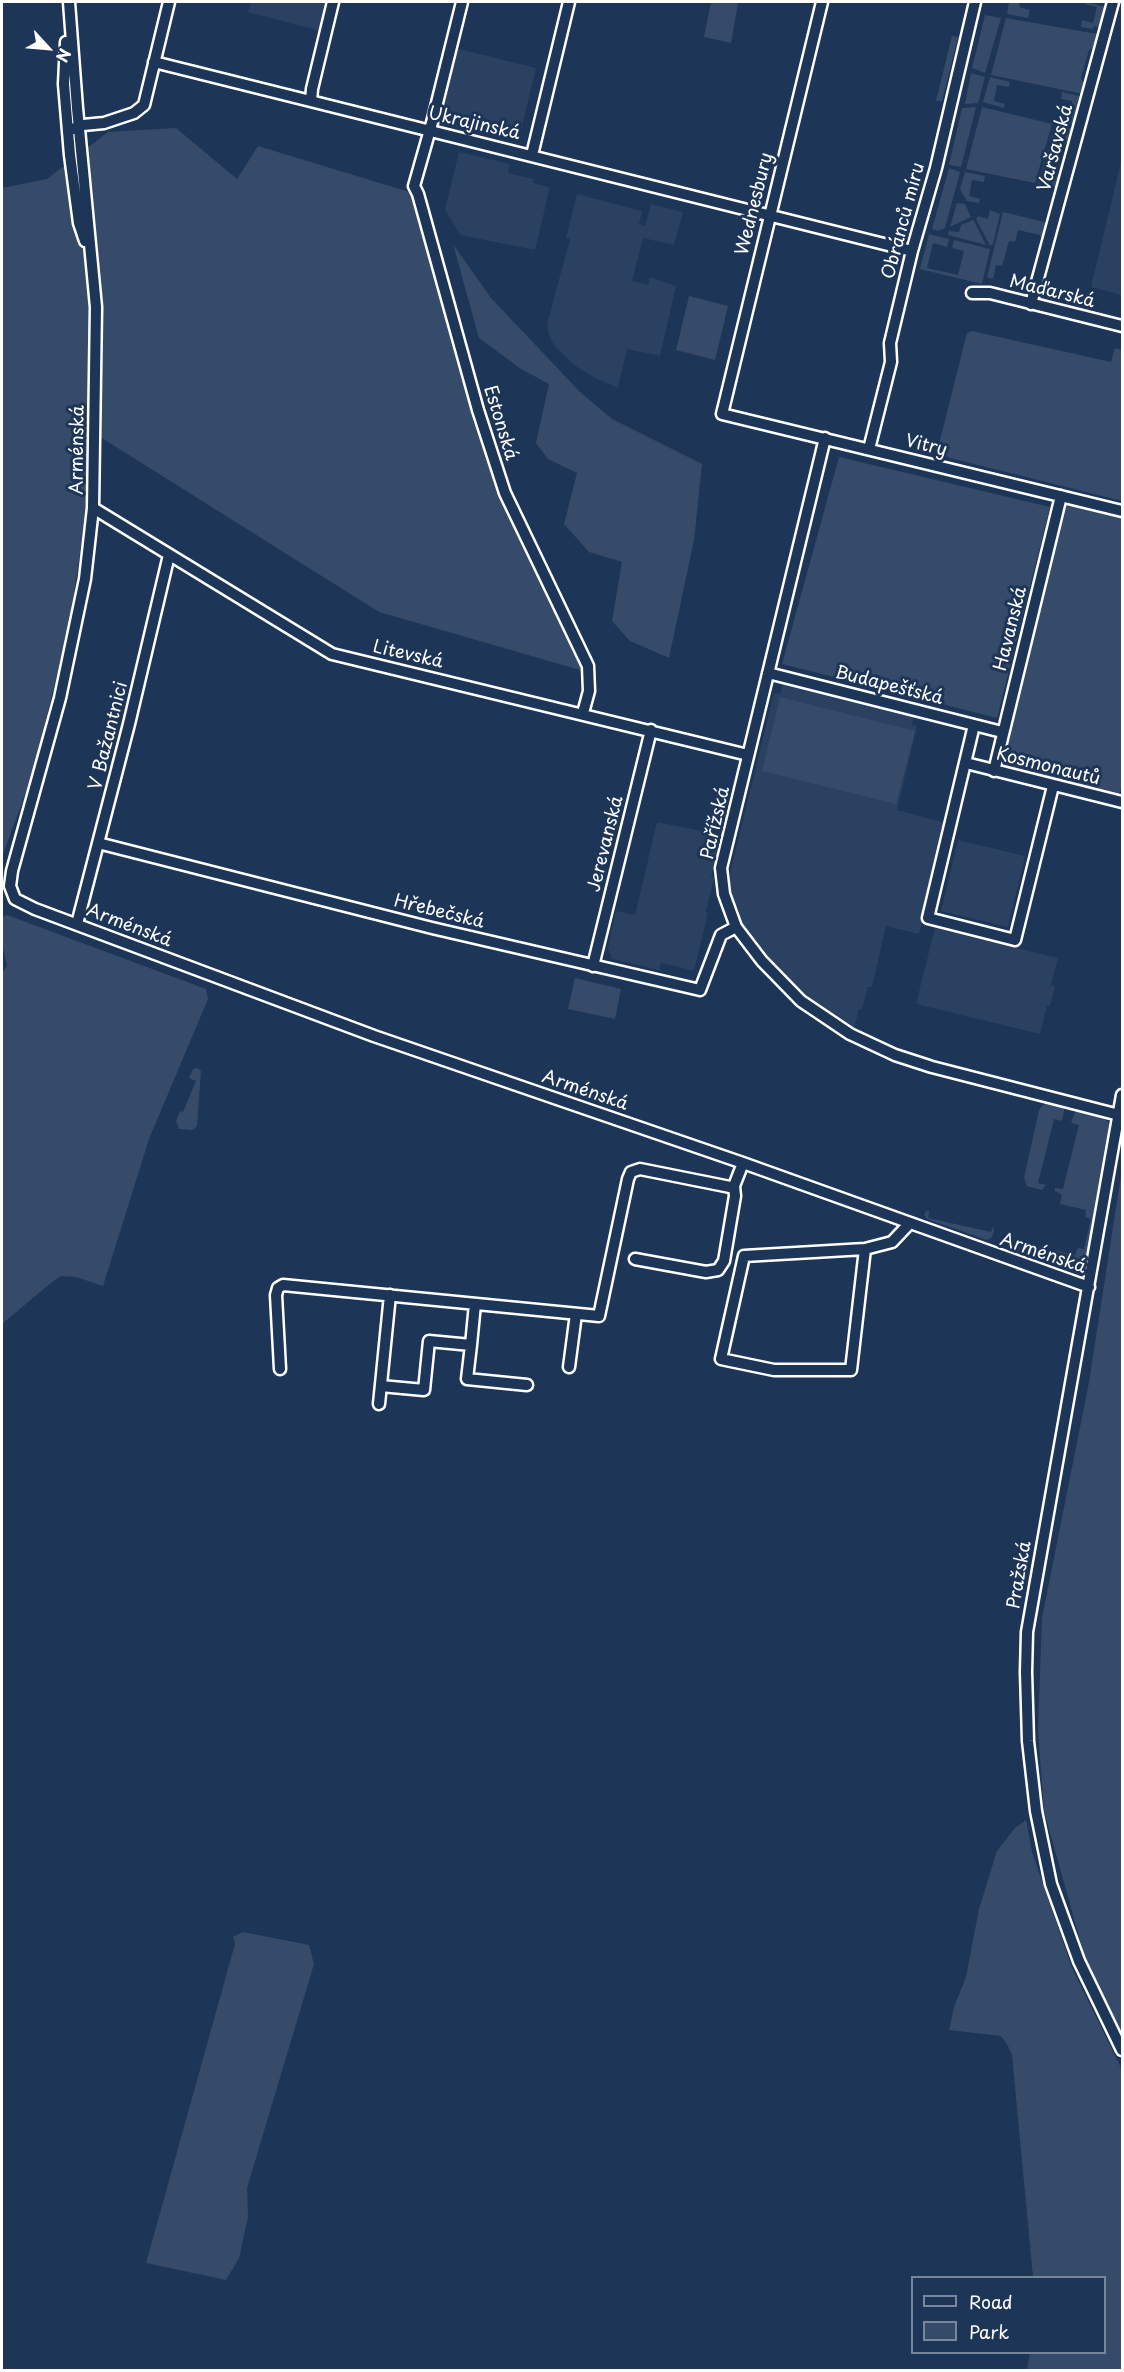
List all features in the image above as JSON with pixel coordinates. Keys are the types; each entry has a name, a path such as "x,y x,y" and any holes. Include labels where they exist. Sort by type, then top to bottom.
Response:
{"street":[{"path":"68,2 64,84 79,223 93,267"},
{"name":"Arménská","path":"68,2 96,307 93,508 79,613 54,722 13,865 10,886 12,895 21,903 374,1036 742,1162 1089,1287"},
{"path":"66,31 71,118 84,129 134,113 144,105 169,2"},
{"path":"311,101 333,2"},
{"name":"Estonská","path":"462,2 414,186 478,410 505,493 588,666 589,691 583,713"},
{"path":"532,155 569,2"},
{"name":"Wednesbury","path":"722,414 822,2"},
{"name":"Obránců míru","path":"869,449 891,362 890,343 912,251 936,168 975,2"},
{"name":"Varšavská","path":"1031,304 1113,2"},
{"name":"Ukrajinská","path":"154,62 912,251"},
{"path":"77,108 83,118 97,124"},
{"path":"90,244 84,140 97,124"},
{"path":"69,137 74,127 78,126"},
{"name":"Maďarská","path":"972,293 990,293 1122,326"},
{"name":"Vitry","path":"722,414 1122,511"},
{"name":"Pařížská","path":"825,438 721,867 724,894 736,927 762,962 801,1001 850,1034 895,1055 1119,1115"},
{"name":"Havanská","path":"994,771 1061,496"},
{"name":"Litevská","path":"93,508 332,654 583,713 748,755"},
{"name":"V Bažantnici","path":"77,924 129,724 169,555"},
{"name":"Budapešťská","path":"768,673 1002,732"},
{"path":"974,724 928,918 1015,939 1053,786"},
{"name":"Jerevanská","path":"592,966 651,730"},
{"name":"Kosmonautů","path":"966,763 1122,802"},
{"name":"Hřebečská","path":"98,843 592,966 700,990 721,935 736,927"},
{"name":"Pražská","path":"1122,1098 1027,1632 1028,1741 1036,1811 1051,1884 1079,1961 1122,2050"},
{"path":"635,1258 706,1272 718,1270 724,1261 735,1196 734,1186 742,1162"},
{"path":"280,1369 276,1295 278,1288 283,1284 599,1316 628,1179 632,1172 640,1169 734,1186"},
{"path":"865,1249 851,1370 774,1370 721,1359 744,1256 865,1249 892,1242 909,1224"},
{"path":"379,1404 390,1295"},
{"path":"474,1304 466,1380 527,1385"},
{"path":"569,1367 576,1314"},
{"path":"381,1386 424,1390 429,1341 471,1345"}],"shaded area":[{"path":"251,2 329,2 321,31 248,12"},
{"path":"455,48 536,68 520,134 511,140 445,124 439,114"},
{"path":"459,152 510,164 508,173 534,179 533,183 550,187 535,250 460,235 445,209"},
{"path":"1122,158 1122,295 1091,287"},
{"path":"577,194 642,211 639,224 645,226 651,204 683,212 674,245 643,238 632,281 648,285 650,277 676,286 660,356 627,349 618,388 574,365 555,347 549,335 547,324 570,239 566,238"},
{"path":"783,683 914,716 912,724 917,726 897,810 946,823 919,934 886,926 872,987 868,987 854,1029 804,996 774,967 741,921 728,881 774,693 780,694"},
{"path":"657,822 722,835 711,877 714,878 706,912 708,913 694,971 661,963 659,970 612,959 608,948 616,911 635,915"},
{"path":"958,840 1025,856 1008,927 941,911"},
{"path":"935,928 1058,958 1051,985 1055,987 1050,1006 1047,1005 1040,1034 916,1004"}],"green space":[{"path":"711,2 738,3 731,43 704,37"},
{"path":"1009,2 1020,2 1019,7 1030,10 1028,18 1007,14"},
{"path":"1086,2 1106,7 1100,30 1094,26 1093,29 1081,27 1082,20 1093,23 1097,7 1085,4"},
{"path":"985,15 1001,18 985,73 972,68"},
{"path":"1006,18 1097,34 1096,47 1089,50 1081,78 1085,86 1083,94 991,75"},
{"path":"952,36 958,37 942,101 936,101"},
{"path":"971,73 985,77 978,103 965,104"},
{"path":"990,77 1010,82 1009,87 997,85 994,101 1005,104 1004,108 983,102"},
{"path":"1062,92 1083,97 1075,125 1056,121 1057,115 1068,117 1072,101 1061,99"},
{"path":"976,107 961,167 949,165 962,108"},
{"path":"982,107 1052,124 1035,183 966,169"},
{"path":"1055,124 1074,129 1069,138 1071,140 1063,145 1056,173 1060,180 1058,188 1038,184"},
{"path":"176,128 237,179 258,146 416,194 500,493 587,672 379,612 97,435 70,621 33,773 2,857 2,188 47,179 108,132"},
{"path":"949,168 960,172 945,228 938,231 932,229"},
{"path":"965,172 985,176 984,182 972,180 969,196 980,199 979,203 967,201 960,189"},
{"path":"957,203 965,204 971,217 950,227"},
{"path":"990,210 1000,214 993,244 990,246 976,219 978,216 988,219"},
{"path":"1003,212 1048,223 1047,228 1044,228 1042,242 1040,235 1018,230 1015,242 1009,241 1002,266 996,265 993,279 987,277"},
{"path":"973,220 986,245 948,235 949,231 959,232 961,225"},
{"path":"929,234 949,239 947,247 933,243 927,268 958,275 964,251 952,248 954,240 990,249 982,284 920,269"},
{"path":"453,244 491,298 580,392 612,419 702,464 694,540 669,658 630,641 612,621 622,562 589,552 564,524 577,473 548,459 536,443 549,384 521,369 479,338"},
{"path":"689,296 728,306 715,360 676,350"},
{"path":"972,331 1111,362 1115,348 1122,350 1122,501 950,458 942,454 938,448 967,333"},
{"path":"839,457 1050,507 997,718 782,664"},
{"path":"1070,505 1122,517 1122,786 1118,797 1003,771 1000,766 1063,507"},
{"path":"780,697 915,731 896,804 762,771"},
{"path":"7,915 206,989 208,999 149,1139 103,1286 76,1277 61,1276 2,1324 2,972 7,966 2,943 2,917"},
{"path":"575,978 621,989 615,1019 568,1009"},
{"path":"198,1068 201,1071 197,1126 193,1130 179,1129 176,1121 180,1111 183,1112 196,1081 189,1078 193,1069"},
{"path":"1048,1102 1064,1106 1064,1112 1062,1121 1054,1119 1038,1183 1046,1185 1042,1190 1027,1186 1024,1178 1039,1110"},
{"path":"1076,1109 1102,1116 1112,1126 1110,1149 1104,1157 1102,1166 1103,1186 1087,1265 1075,1271 1008,1248 1005,1240 1008,1235 1013,1234 1012,1240 1075,1255 1078,1248 1084,1249 1091,1219 1085,1217 1086,1210 1060,1204 1062,1195 1055,1191 1055,1188 1063,1189 1079,1125 1071,1123"},
{"path":"1122,1169 1122,2033 1085,1958 1044,1811 1038,1730 1042,1618 1089,1382"},
{"path":"926,1211 929,1211 928,1218 991,1232 993,1226 992,1237 987,1240 927,1219 924,1215"},
{"path":"1026,1820 1032,1852 1072,1968 1122,2070 1122,2370 1027,2370 1030,2354 1106,2354 1106,2276 1033,2276 1012,2055 1001,2036 949,2030 954,2007 966,1977 979,1909 997,1851 1015,1828"},
{"path":"243,1932 309,1945 314,1964 247,2188 248,2217 239,2258 226,2280 146,2263 235,1944 233,1937"}]}
